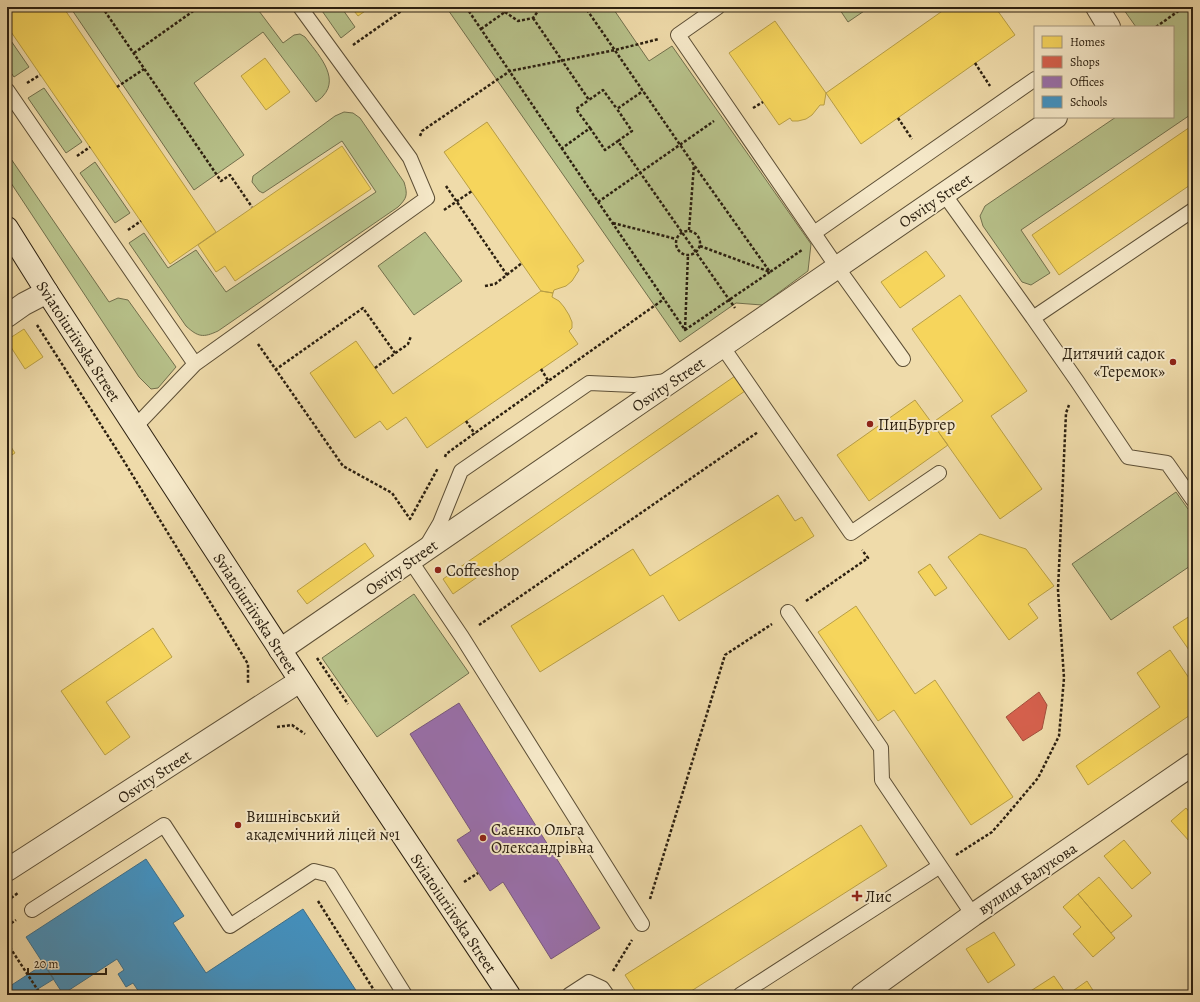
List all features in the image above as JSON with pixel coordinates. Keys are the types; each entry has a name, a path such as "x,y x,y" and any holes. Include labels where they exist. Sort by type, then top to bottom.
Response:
{"street":[{"path":"1097,7 1108,26"},
{"name":"Osvity Street","path":"280,650 1055,118"},
{"name":"Sviatoiuriivska Street","path":"7,228 300,681 509,995"},
{"path":"15,310 47,292"},
{"name":"Osvity Street","path":"7,870 300,681"},
{"name":"вулиця Балукова","path":"862,995 973,915 1193,764"}],"lane":[{"path":"135,427 194,364 427,198 410,158 300,7"},
{"path":"718,7 678,34 837,267 903,360"},
{"path":"816,236 924,157 1034,80"},
{"path":"7,90 194,364"},
{"path":"944,194 1033,318 1128,457 1167,463 1193,500"},
{"path":"1033,318 1193,210"},
{"path":"722,346 851,533 939,473"},
{"path":"642,924 462,637 416,556 440,523 461,471 589,384 634,385 673,380"},
{"path":"788,612 881,748 882,780 973,915"},
{"path":"32,910 164,825 230,926 314,871 330,875 405,995"},
{"path":"740,995 940,866"},
{"path":"569,995 588,982 605,992"}],"path":[{"path":"102,7 221,181 230,174 252,207"},
{"path":"134,53 200,7"},
{"path":"336,57 407,7"},
{"path":"466,7 685,330"},
{"path":"504,7 505,12 518,20 533,18 541,7"},
{"path":"585,7 770,272"},
{"path":"1157,26 1184,7"},
{"path":"481,29 505,12"},
{"path":"533,18 589,100"},
{"path":"419,138 422,131 510,71 615,50 678,34"},
{"path":"975,63 1001,103"},
{"path":"117,87 144,69"},
{"path":"603,90 617,109 632,131 605,150 576,109 603,90"},
{"path":"617,109 643,91"},
{"path":"598,202 730,110"},
{"path":"898,118 924,157"},
{"path":"561,149 590,128"},
{"path":"618,141 749,328"},
{"path":"689,230 694,165"},
{"path":"443,183 507,275"},
{"path":"439,214 472,191"},
{"path":"613,222 676,239"},
{"path":"689,230 698,236 700,246 696,253 688,255 678,250 676,239 681,232 689,230"},
{"path":"685,330 770,272 816,236"},
{"path":"700,246 770,272"},
{"path":"685,330 688,255"},
{"path":"485,286 495,284 522,263"},
{"path":"275,370 362,308 395,353"},
{"path":"15,310 122,458 248,664 248,683"},
{"path":"247,327 275,370 343,466 392,493 410,519"},
{"path":"375,368 408,344 411,336"},
{"path":"940,866 992,832 1038,778 1059,736 1064,678 1058,590 1066,413 1077,381"},
{"path":"462,637 773,421"},
{"path":"605,992 642,924 726,655 868,558 851,533"},
{"path":"316,656 348,704"},
{"path":"277,727 292,725 306,734"},
{"path":"318,901 377,995"},
{"path":"7,943 41,995"}],"green space":[{"path":"70,7 256,7 283,43 294,35 300,34 305,37 325,65 329,81 328,89 316,102 263,32 194,83 244,155 194,190"},
{"path":"341,7 355,27 341,38 320,8"},
{"path":"446,7 612,7 649,61 672,46 811,244 808,271 762,305 736,303 680,342"},
{"path":"838,7 870,7 848,22"},
{"path":"1123,7 1193,7 1193,113 1021,230 1050,273 1031,285 1022,282 983,226 980,216 985,206 1115,118 1174,118 1174,26 1135,26"},
{"path":"7,35 29,67 14,77 7,67"},
{"path":"44,88 82,142 66,153 28,98"},
{"path":"344,112 353,113 360,118 404,182 406,196 403,201 398,207 218,331 208,335 201,335 194,332 186,326 129,243 144,233 168,268 196,250 226,292 376,192 342,141 263,193 259,191 252,182 253,176 335,116"},
{"path":"7,153 109,302 118,298 128,300 176,367 158,388 151,389 139,377 7,177"},
{"path":"95,162 130,213 115,223 80,173"},
{"path":"425,232 462,281 414,315 378,266"},
{"path":"1176,492 1193,516 1193,564 1111,620 1072,564"},
{"path":"414,594 469,673 377,737 322,658"}],"building: Homes":[{"path":"7,7 63,7 216,232 170,264 7,26"},
{"path":"351,7 371,7 358,16"},
{"path":"948,7 995,7 1015,35 861,144 826,93"},
{"path":"775,21 826,93 824,105 820,105 812,115 806,119 798,121 792,121 790,118 779,125 729,53"},
{"path":"265,58 290,92 266,110 241,76"},
{"path":"487,122 584,261 577,266 579,270 572,281 566,286 554,290 553,293 541,291 444,152"},
{"path":"1193,125 1193,183 1059,275 1032,235"},
{"path":"342,146 371,189 235,281 225,266 216,272 198,245"},
{"path":"926,251 945,276 900,308 881,282"},
{"path":"541,291 553,293 552,297 559,301 564,307 572,322 572,328 569,331 578,344 427,448 406,417 387,430 380,421 355,438 310,373 356,341 393,394"},
{"path":"960,295 1027,391 991,416 1042,489 1000,519 932,423 963,401 912,329"},
{"path":"24,329 43,357 25,369 7,341"},
{"path":"735,376 745,391 453,594 443,579"},
{"path":"915,400 948,445 869,501 837,455"},
{"path":"7,441 15,453 7,458"},
{"path":"778,495 795,521 802,517 814,536 679,621 663,595 540,672 511,626 633,549 650,576"},
{"path":"980,534 1026,549 1054,586 1028,604 1038,618 1009,640 948,557"},
{"path":"365,543 374,556 307,604 297,591"},
{"path":"930,564 947,588 935,596 918,572"},
{"path":"856,606 915,694 935,680 1013,797 971,825 894,710 878,721 818,632"},
{"path":"1193,614 1193,647 1189,650 1173,627"},
{"path":"153,628 172,657 106,702 130,737 105,755 61,691"},
{"path":"1170,650 1193,684 1193,713 1088,785 1076,766 1160,707 1137,673"},
{"path":"1186,808 1193,816 1193,840 1190,842 1171,821"},
{"path":"861,825 887,866 685,995 638,995 625,975"},
{"path":"1124,840 1151,873 1132,889 1104,856"},
{"path":"1099,877 1132,916 1111,933 1078,894"},
{"path":"1078,894 1115,938 1093,957 1073,934 1081,927 1063,907"},
{"path":"994,932 1015,965 988,983 966,949"},
{"path":"1054,976 1067,995 1031,995 1029,992"},
{"path":"1087,981 1096,995 1067,995"}],"building: Shops":[{"path":"1039,692 1047,705 1042,729 1023,741 1006,717"}],"building: Offices":[{"path":"459,703 600,928 551,959 503,882 490,891 457,840 471,831 410,734"}],"building: Schools":[{"path":"146,859 184,916 173,923 206,973 303,909 359,995 141,995 133,983 126,987 118,974 124,970 117,959 63,994 26,937"},
{"path":"44,964 54,979 28,995 7,995 7,988"}],"place":[{"name":"Дитячий садок «Теремок»","path":"1173,362"},
{"name":"ПицБургер","path":"870,424"},
{"name":"Coffeeshop","path":"438,570"},
{"name":"Вишнівський академічний ліцей №1","path":"238,825"},
{"name":"Саєнко Ольга Олександрівна","path":"483,838"},
{"name":"Лис","path":"857,896"}]}
